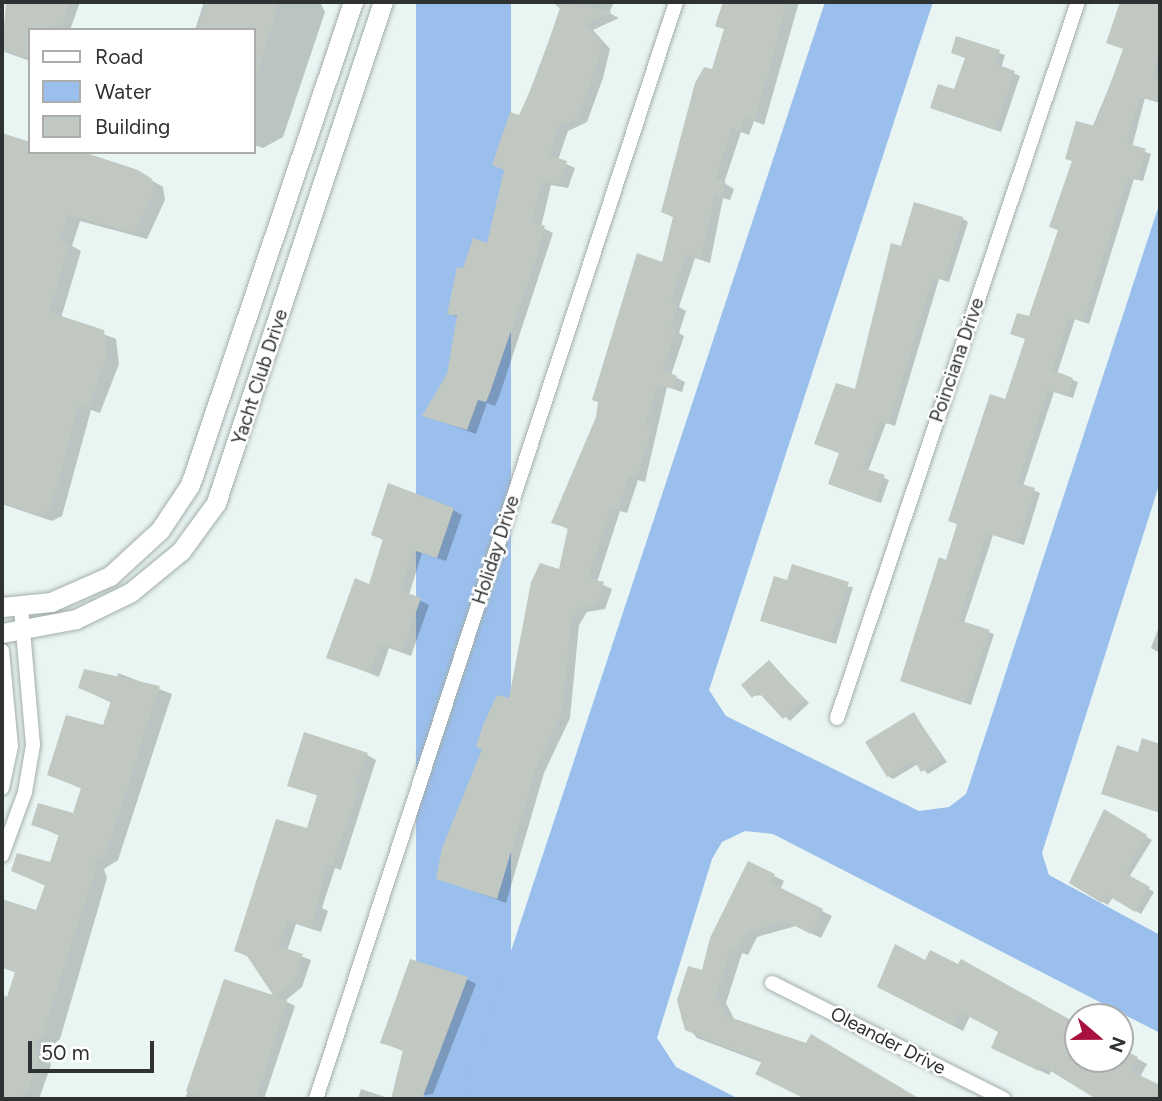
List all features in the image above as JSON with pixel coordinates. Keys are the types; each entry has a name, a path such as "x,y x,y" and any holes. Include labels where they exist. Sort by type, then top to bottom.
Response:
{"street":[{"name":"Yacht Club Drive","path":"12,607 110,576 160,530 190,485 353,2"},
{"name":"Yacht Club Drive","path":"2,633 76,619 131,593 181,551 216,503 383,2"},
{"name":"Holiday Drive","path":"316,1099 676,2"},
{"name":"Poinciana Drive","path":"837,718 1078,2"},
{"path":"2,855 25,792 33,745 24,630 12,607"},
{"path":"2,651 11,746 2,788"},
{"path":"11,746 33,745"},
{"name":"Oleander Drive","path":"772,983 1004,1099"}],"water":[{"path":"416,2 511,2 511,1099 416,1099"},
{"path":"825,2 933,2 709,690 726,716 919,811 949,807 966,794 1160,202 1160,482 1042,853 1049,875 1160,935 1160,1033 1134,1020 1134,1003 1102,1003 773,834 745,831 722,842 712,859 657,1038 676,1067 739,1099 462,1099"}],"building":[{"path":"6,2 69,2 61,26 28,28 28,58 2,50"},
{"path":"206,2 279,2 256,78 256,28 198,28"},
{"path":"562,2 612,12 586,24 602,43 594,73 578,117 559,126 549,155 567,161 559,184 542,181 532,222 545,226 533,267 486,402 478,400 467,430 422,416 447,374 457,316 447,314 457,267 463,268 473,238 487,243 504,170 492,165 510,112 519,115 536,78"},
{"path":"723,2 787,2 755,121 745,117 740,131 732,128 715,179 726,182 721,197 715,194 701,260 686,255 670,302 678,305 670,328 676,330 662,370 677,376 673,389 658,384 645,425 653,427 636,478 629,476 618,509 611,507 588,578 604,582 597,605 578,607 571,620 562,712 536,768 497,899 436,879 442,848 482,749 476,747 483,725 497,695 509,698 531,582 540,563 559,569 568,528 551,523 596,417 598,402 592,400 637,253 662,262 673,217 661,212 695,83 704,67 712,69 724,29 715,26"},
{"path":"1120,2 1160,2 1160,52 1152,78 1160,81 1160,103 1140,97 1126,143 1146,149 1137,180 1128,177 1083,322 1069,317 1052,370 1073,378 1067,396 1048,390 1018,483 1035,488 1018,543 987,533 959,620 990,630 965,703 900,681 939,557 946,560 957,524 948,521 990,394 1005,399 1025,339 1010,334 1017,313 1029,316 1058,230 1049,227 1072,161 1065,159 1076,121 1095,126 1123,49 1106,43"},
{"path":"956,36 1000,50 996,64 1015,71 995,130 930,108 938,84 954,89 965,58 951,53"},
{"path":"2,133 28,141 28,154 89,154 138,170 152,179 154,192 134,233 68,215 60,240 70,243 49,312 104,330 107,357 88,407 79,404 50,510 38,515 2,503"},
{"path":"914,202 963,217 944,280 933,277 889,424 880,421 863,468 885,475 875,501 828,484 839,453 814,444 836,383 855,389 891,243 901,246"},
{"path":"388,483 454,508 437,558 413,550 400,590 421,598 402,652 380,644 370,673 326,658 355,578 369,584 383,539 371,535"},
{"path":"792,564 849,582 830,642 760,621 774,576 787,580"},
{"path":"769,660 805,700 783,719 758,692 752,698 741,685"},
{"path":"84,669 160,686 106,853 93,862 96,870 44,1029 49,1031 34,1043 39,1058 28,1089 20,1099 2,1099 2,995 7,997 15,972 2,968 2,899 36,910 45,885 11,871 17,853 50,862 59,834 31,825 38,803 73,813 81,788 47,775 66,715 103,725 111,701 78,688"},
{"path":"914,712 942,759 921,772 914,760 887,777 865,742"},
{"path":"304,732 368,753 355,784 360,786 332,866 326,864 312,929 287,920 278,946 303,954 294,982 276,996 287,1000 256,1099 208,1099 186,1091 224,979 273,995 247,956 234,951 276,819 307,828 317,795 287,786"},
{"path":"1142,738 1160,744 1160,813 1101,794 1117,745 1138,752"},
{"path":"1104,809 1147,835 1125,873 1150,887 1135,912 1107,895 1102,903 1069,883"},
{"path":"748,861 775,874 771,883 823,909 811,934 785,921 747,932 737,951 731,949 716,996 726,1016 806,1043 811,1034 920,1099 805,1099 755,1074 762,1061 685,1030 677,1000 688,966 702,970 710,938"},
{"path":"895,944 925,960 930,950 958,964 961,959 1064,1016 1064,1073 1134,1072 1160,1085 1160,1099 1096,1099 1041,1065 1039,1071 991,1048 998,1032 960,1012 953,1026 877,987"},
{"path":"410,959 468,977 422,1099 391,1099 403,1050 380,1043"}]}
